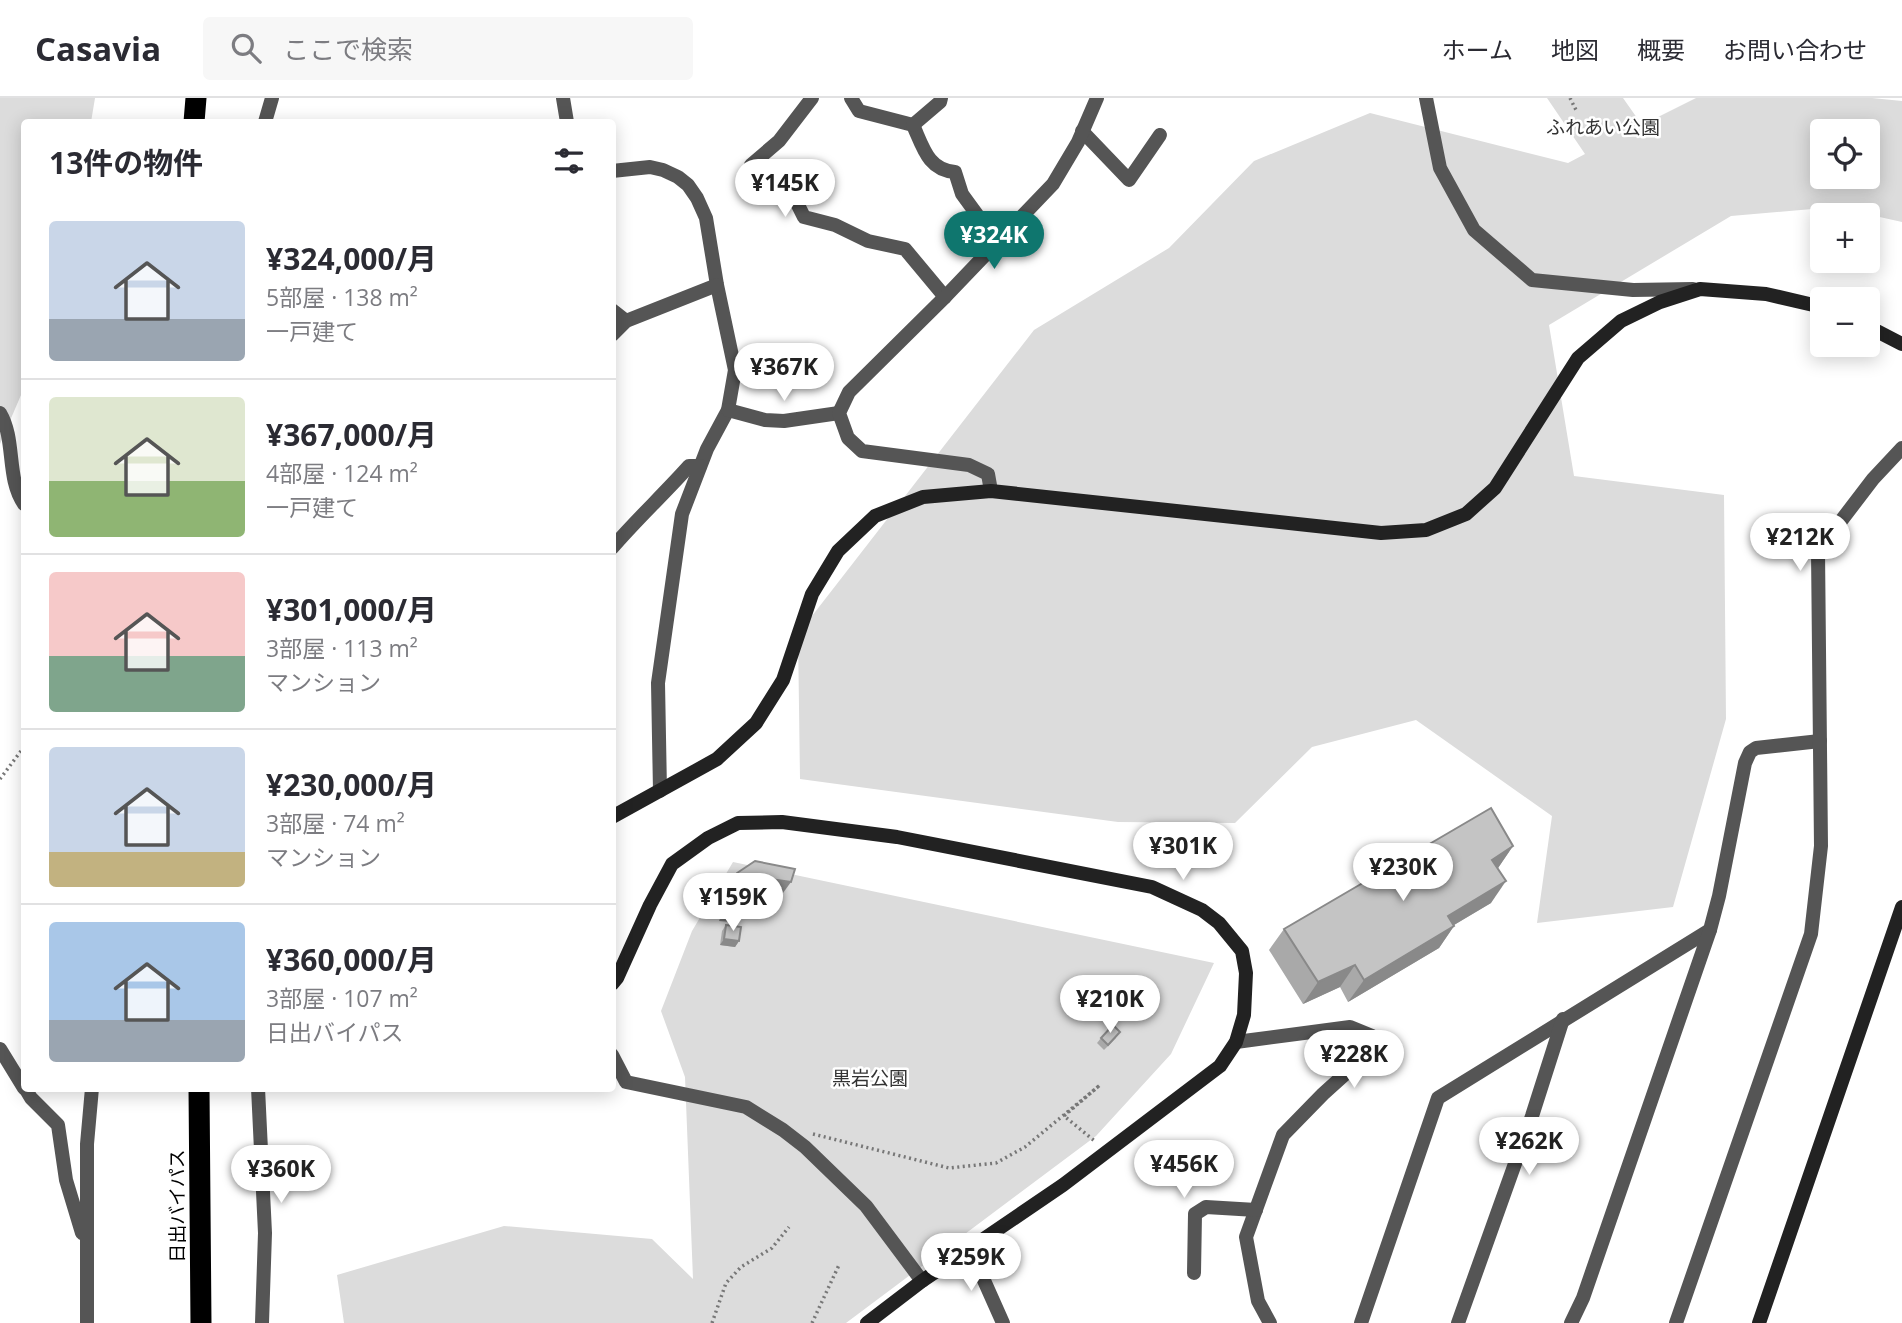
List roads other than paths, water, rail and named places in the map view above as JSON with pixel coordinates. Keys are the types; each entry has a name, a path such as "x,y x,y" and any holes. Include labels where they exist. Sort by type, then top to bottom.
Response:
{"highway":[{"path":"194,119 196,98"},
{"name":"日出バイパス","path":"199,1092 201,1323"}],"street":[{"path":"266,119 272,98"},
{"path":"563,98 567,119"},
{"path":"812,98 779,141 751,165 796,201 804,217 835,225 869,241 905,249 945,297"},
{"path":"851,98 859,111 913,125"},
{"path":"913,125 940,102 941,98"},
{"path":"991,491 988,474 969,465 862,451 848,438 839,413 849,392 1053,184 1097,98"},
{"path":"1426,98 1440,169 1474,230 1532,280 1633,290 1700,289 1766,294 1810,304"},
{"path":"913,125 927,156 942,171 955,172 962,194 997,243"},
{"path":"1082,131 1129,180 1160,135"},
{"path":"616,171 650,167 678,177 688,185 706,218 734,370 728,410 700,466 682,514 658,683 660,791"},
{"path":"616,331 626,321 717,285"},
{"path":"616,815 717,760 756,723 783,680 812,594 838,551 875,516 923,497 991,491 1381,533 1426,530 1466,514 1494,488 1578,358 1621,321 1660,302 1700,289"},
{"path":"616,313 626,321"},
{"path":"1880,333 1902,344"},
{"path":"728,410 765,420 784,421 839,413"},
{"path":"0,413 6,425 16,486 21,497"},
{"path":"1676,1323 1811,934 1821,846 1818,551 1873,479 1902,449"},
{"path":"616,543 688,466 700,466"},
{"path":"1571,1323 1583,1298 1710,930 1745,763 1750,752 1756,748 1819,741"},
{"path":"616,979 650,905 673,864 708,838 738,823 782,822 897,837 1152,887 1202,910 1219,923 1242,951 1246,973 1244,1015 1236,1042 1220,1066 1063,1185 922,1281 867,1323"},
{"path":"1759,1323 1902,907"},
{"path":"1361,1323 1438,1098 1710,930"},
{"path":"1458,1323 1532,1116 1563,1019"},
{"path":"1236,1042 1350,1027 1372,1036 1374,1048 1283,1135 1246,1237 1258,1301 1270,1323"},
{"path":"0,1049 21,1082"},
{"path":"616,1063 626,1082 746,1107 783,1130 805,1147 866,1206 922,1281"},
{"path":"27,1092 58,1125 66,1180 86,1247"},
{"path":"87,1323 87,1144 92,1092"},
{"path":"258,1092 265,1233 262,1323"},
{"path":"1194,1273 1195,1214 1206,1207 1256,1210"},
{"path":"970,1249 1003,1323"}],"park label":[{"name":"ふれあい公園","path":"1603,127"},
{"name":"黒岩公園","path":"870,1078"}]}
